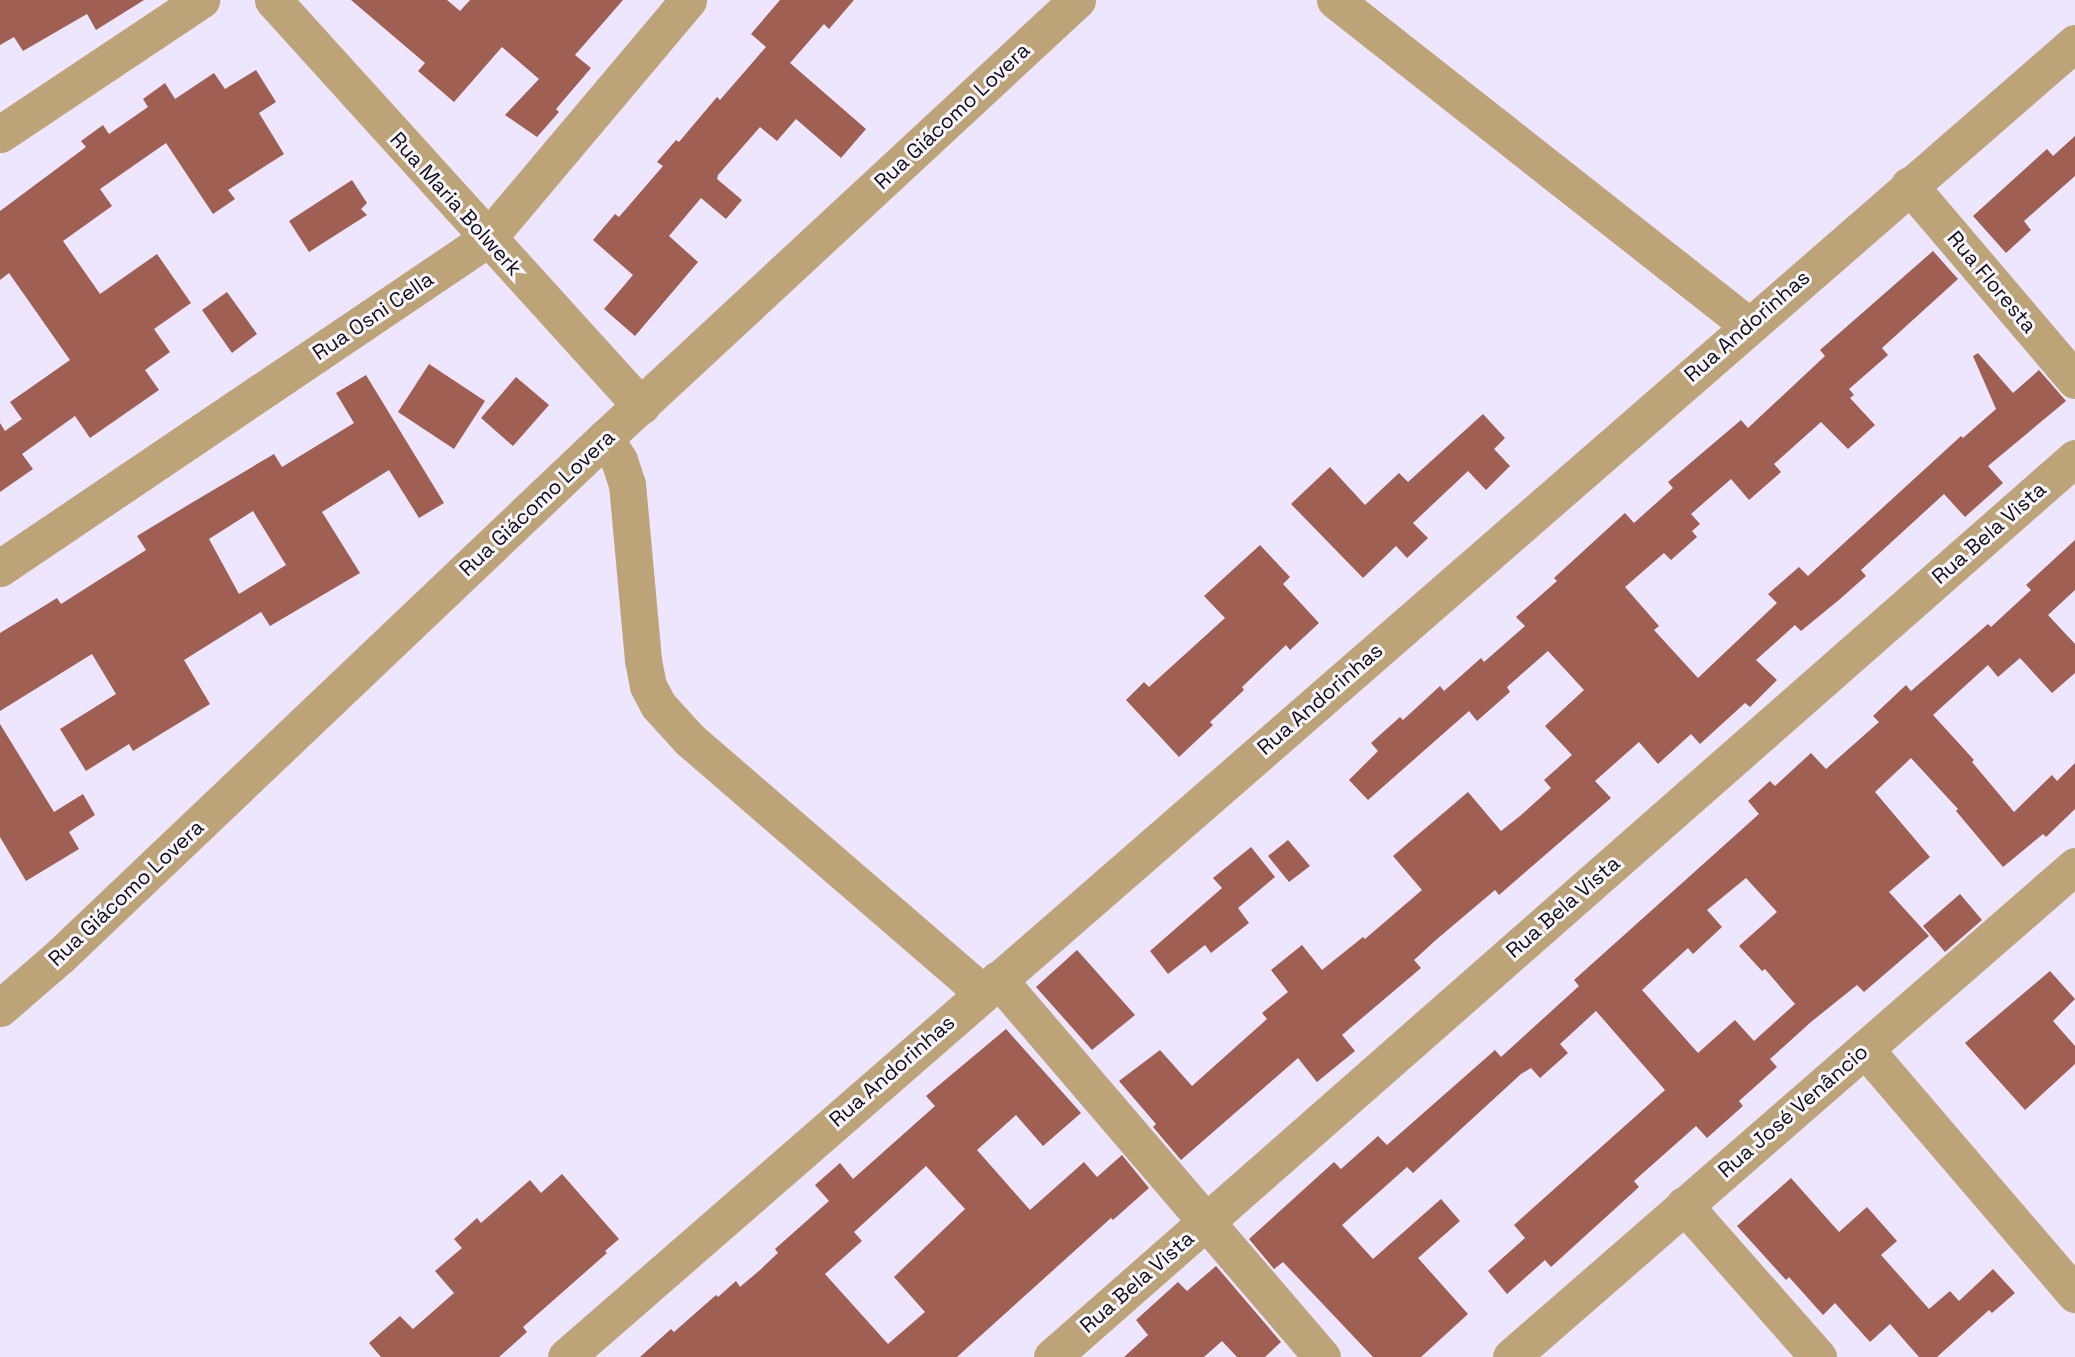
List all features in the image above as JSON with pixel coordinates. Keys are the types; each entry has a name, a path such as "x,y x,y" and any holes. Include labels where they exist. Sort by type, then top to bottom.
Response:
{"street":[{"path":"0,134 201,0"},
{"name":"Rua Maria Bolwerk","path":"273,0 487,239 641,405"},
{"name":"Rua Osni Cella","path":"0,568 487,239 688,0"},
{"name":"Rua Giácomo Lovera","path":"1,1006 60,956 641,405 1077,0"},
{"path":"1335,0 1748,326"},
{"name":"Rua Andorinhas","path":"566,1357 2075,43"},
{"name":"Rua Floresta","path":"1909,185 2075,380"},
{"path":"606,438 619,460 627,484 643,660 648,686 658,705 690,740 990,986 1206,1221 1322,1357"},
{"name":"Rua Bela Vista","path":"1052,1357 2075,458"},
{"name":"Rua José Venâncio","path":"1511,1357 2075,866"},
{"path":"1864,1049 2075,1294"},
{"path":"1684,1205 1818,1357"}],"building":[{"path":"0,0 144,0 96,30 87,14 23,51 14,37 0,45"},
{"path":"351,0 447,0 460,11 470,0 623,0 575,55 591,68 556,109 559,112 537,137 505,115 539,79 502,47 454,102 418,71 425,63"},
{"path":"780,0 854,0 829,29 824,24 790,63 866,129 841,158 796,119 777,141 760,127 717,179 742,200 726,219 701,198 669,236 698,262 635,336 604,309 633,275 593,240 615,214 619,217 663,166 657,162 676,140 679,142 717,97 720,100 766,47 751,34"},
{"path":"256,70 276,102 259,113 284,154 228,190 235,199 213,214 166,143 100,189 112,206 63,241 100,294 157,254 191,303 154,329 170,352 145,370 159,390 90,438 75,416 22,454 33,469 0,492 0,423 5,431 22,419 10,402 70,360 9,273 0,280 0,211 86,147 81,141 103,125 109,134 148,107 143,99 165,83 175,99 214,73 225,89"},
{"path":"2075,136 2075,176 2024,221 2031,230 2006,253 1973,216 2047,149 2053,156"},
{"path":"352,180 367,203 361,209 367,215 309,252 289,221"},
{"path":"1933,251 1958,279 1882,348 1888,355 1849,389 1854,395 1850,398 1875,425 1848,449 1821,422 1774,464 1781,472 1749,500 1731,479 1691,514 1700,524 1692,531 1697,537 1671,560 1664,553 1625,587 1659,626 1654,630 1698,678 1777,603 1768,594 1799,567 1808,576 1961,436 1963,438 1996,409 1973,356 1978,353 2013,393 2039,370 2066,401 1988,466 2003,483 1965,517 1944,494 1861,570 1866,576 1840,599 1801,631 1795,625 1756,660 1777,680 1750,707 1745,703 1700,744 1691,734 1658,764 1639,742 1595,781 1611,798 1499,895 1495,890 1437,939 1414,960 1421,968 1342,1035 1355,1051 1317,1082 1298,1058 1181,1160 1153,1127 1156,1124 1119,1081 1160,1050 1192,1086 1267,1019 1262,1013 1288,992 1271,970 1302,945 1322,970 1363,937 1365,939 1422,890 1393,856 1468,792 1501,831 1520,816 1551,788 1544,780 1572,755 1545,726 1584,690 1548,651 1507,687 1510,692 1477,721 1469,711 1368,800 1349,780 1378,751 1371,743 1400,717 1403,720 1440,686 1444,691 1481,658 1484,662 1525,626 1516,617 1557,581 1554,578 1591,544 1625,513 1634,523 1673,488 1668,482 1741,420 1748,428 1825,356 1820,350"},
{"path":"227,292 257,334 232,353 202,310"},
{"path":"429,364 485,401 454,449 398,412"},
{"path":"366,375 444,503 419,518 389,470 322,512 360,573 270,626 261,612 184,660 210,704 133,751 129,744 86,771 60,729 116,694 92,654 0,711 0,633 57,598 61,604 146,550 137,536 188,505 274,454 282,467 354,423 336,393","holes":["253,511 286,565 239,594 209,539"]},
{"path":"516,377 549,405 513,446 481,418"},
{"path":"1483,414 1505,438 1494,449 1510,466 1486,490 1468,471 1413,523 1428,538 1407,558 1396,546 1363,578 1291,504 1330,467 1365,505 1399,473 1408,482"},
{"path":"2075,540 2075,590 2048,615 2075,644 2075,673 2052,693 2020,658 1998,677 1988,665 1933,715 1974,760 1972,762 2014,812 2052,775 2057,781 2075,763 2075,809 2046,837 2043,834 2003,867 1956,811 1958,809 1911,758 1875,792 1930,857 1889,892 1929,936 1864,992 1857,985 1811,1022 1770,1059 1777,1067 1739,1101 1743,1106 1707,1138 1696,1126 1634,1181 1639,1187 1551,1267 1545,1260 1507,1294 1488,1271 1525,1238 1514,1225 1665,1090 1596,1011 1560,1044 1568,1053 1540,1078 1531,1068 1521,1074 1413,1173 1407,1167 1342,1225 1373,1259 1441,1199 1460,1221 1418,1258 1468,1314 1421,1357 1373,1357 1283,1262 1274,1269 1249,1239 1334,1162 1341,1169 1378,1136 1387,1145 1495,1050 1501,1057 1579,986 1574,980 1759,814 1748,801 1770,781 1775,786 1811,753 1826,769 1879,722 1873,716 1906,685 1911,691 1988,624 1991,627 2031,590 2026,585","holes":["1746,878 1777,912 1739,946 1762,971 1765,969 1795,1004 1754,1041 1735,1020 1698,1053 1642,990 1688,948 1693,954 1722,927 1707,910"]},
{"path":"1260,545 1290,577 1283,584 1319,623 1290,650 1286,645 1242,687 1244,690 1210,722 1213,725 1179,757 1126,700 1144,682 1149,687 1225,618 1204,596"},
{"path":"0,724 54,812 83,794 95,815 69,832 79,849 26,881 0,837"},
{"path":"1288,840 1310,866 1289,882 1268,856"},
{"path":"1251,847 1275,877 1238,908 1249,923 1211,953 1205,945 1168,974 1150,951 1222,888 1213,878"},
{"path":"1960,894 1982,920 1945,952 1923,926"},
{"path":"1077,950 1135,1015 1092,1050 1036,987"},
{"path":"2050,971 2075,999 2053,1021 2075,1046 2075,1064 2025,1110 1965,1043"},
{"path":"1006,1029 1081,1113 1043,1146 1016,1115 977,1150 1030,1210 1084,1162 1097,1177 1122,1155 1149,1188 1113,1220 1111,1218 957,1357 640,1357 671,1329 674,1332 716,1295 718,1297 736,1281 740,1287 760,1270 778,1253 775,1249 829,1201 815,1185 840,1163 853,1179 935,1106 926,1096","holes":["926,1166 965,1209 894,1277 925,1312 888,1344 825,1274 862,1241 854,1232"]},
{"path":"562,1174 619,1239 605,1251 607,1253 523,1327 527,1332 499,1357 381,1357 369,1343 400,1316 413,1329 454,1293 435,1271 462,1248 454,1239 477,1218 481,1223 530,1180 541,1193"},
{"path":"1791,1178 1839,1232 1867,1207 1897,1241 1881,1255 1929,1309 1950,1291 1959,1301 1993,1269 2015,1293 1992,1313 1989,1310 1937,1357 1919,1357 1890,1324 1870,1342 1835,1303 1823,1315 1789,1277 1786,1280 1737,1226"},
{"path":"1216,1266 1281,1342 1265,1357 1237,1357 1222,1341 1204,1357 1124,1357 1148,1335 1136,1320 1178,1282 1187,1291"}]}
